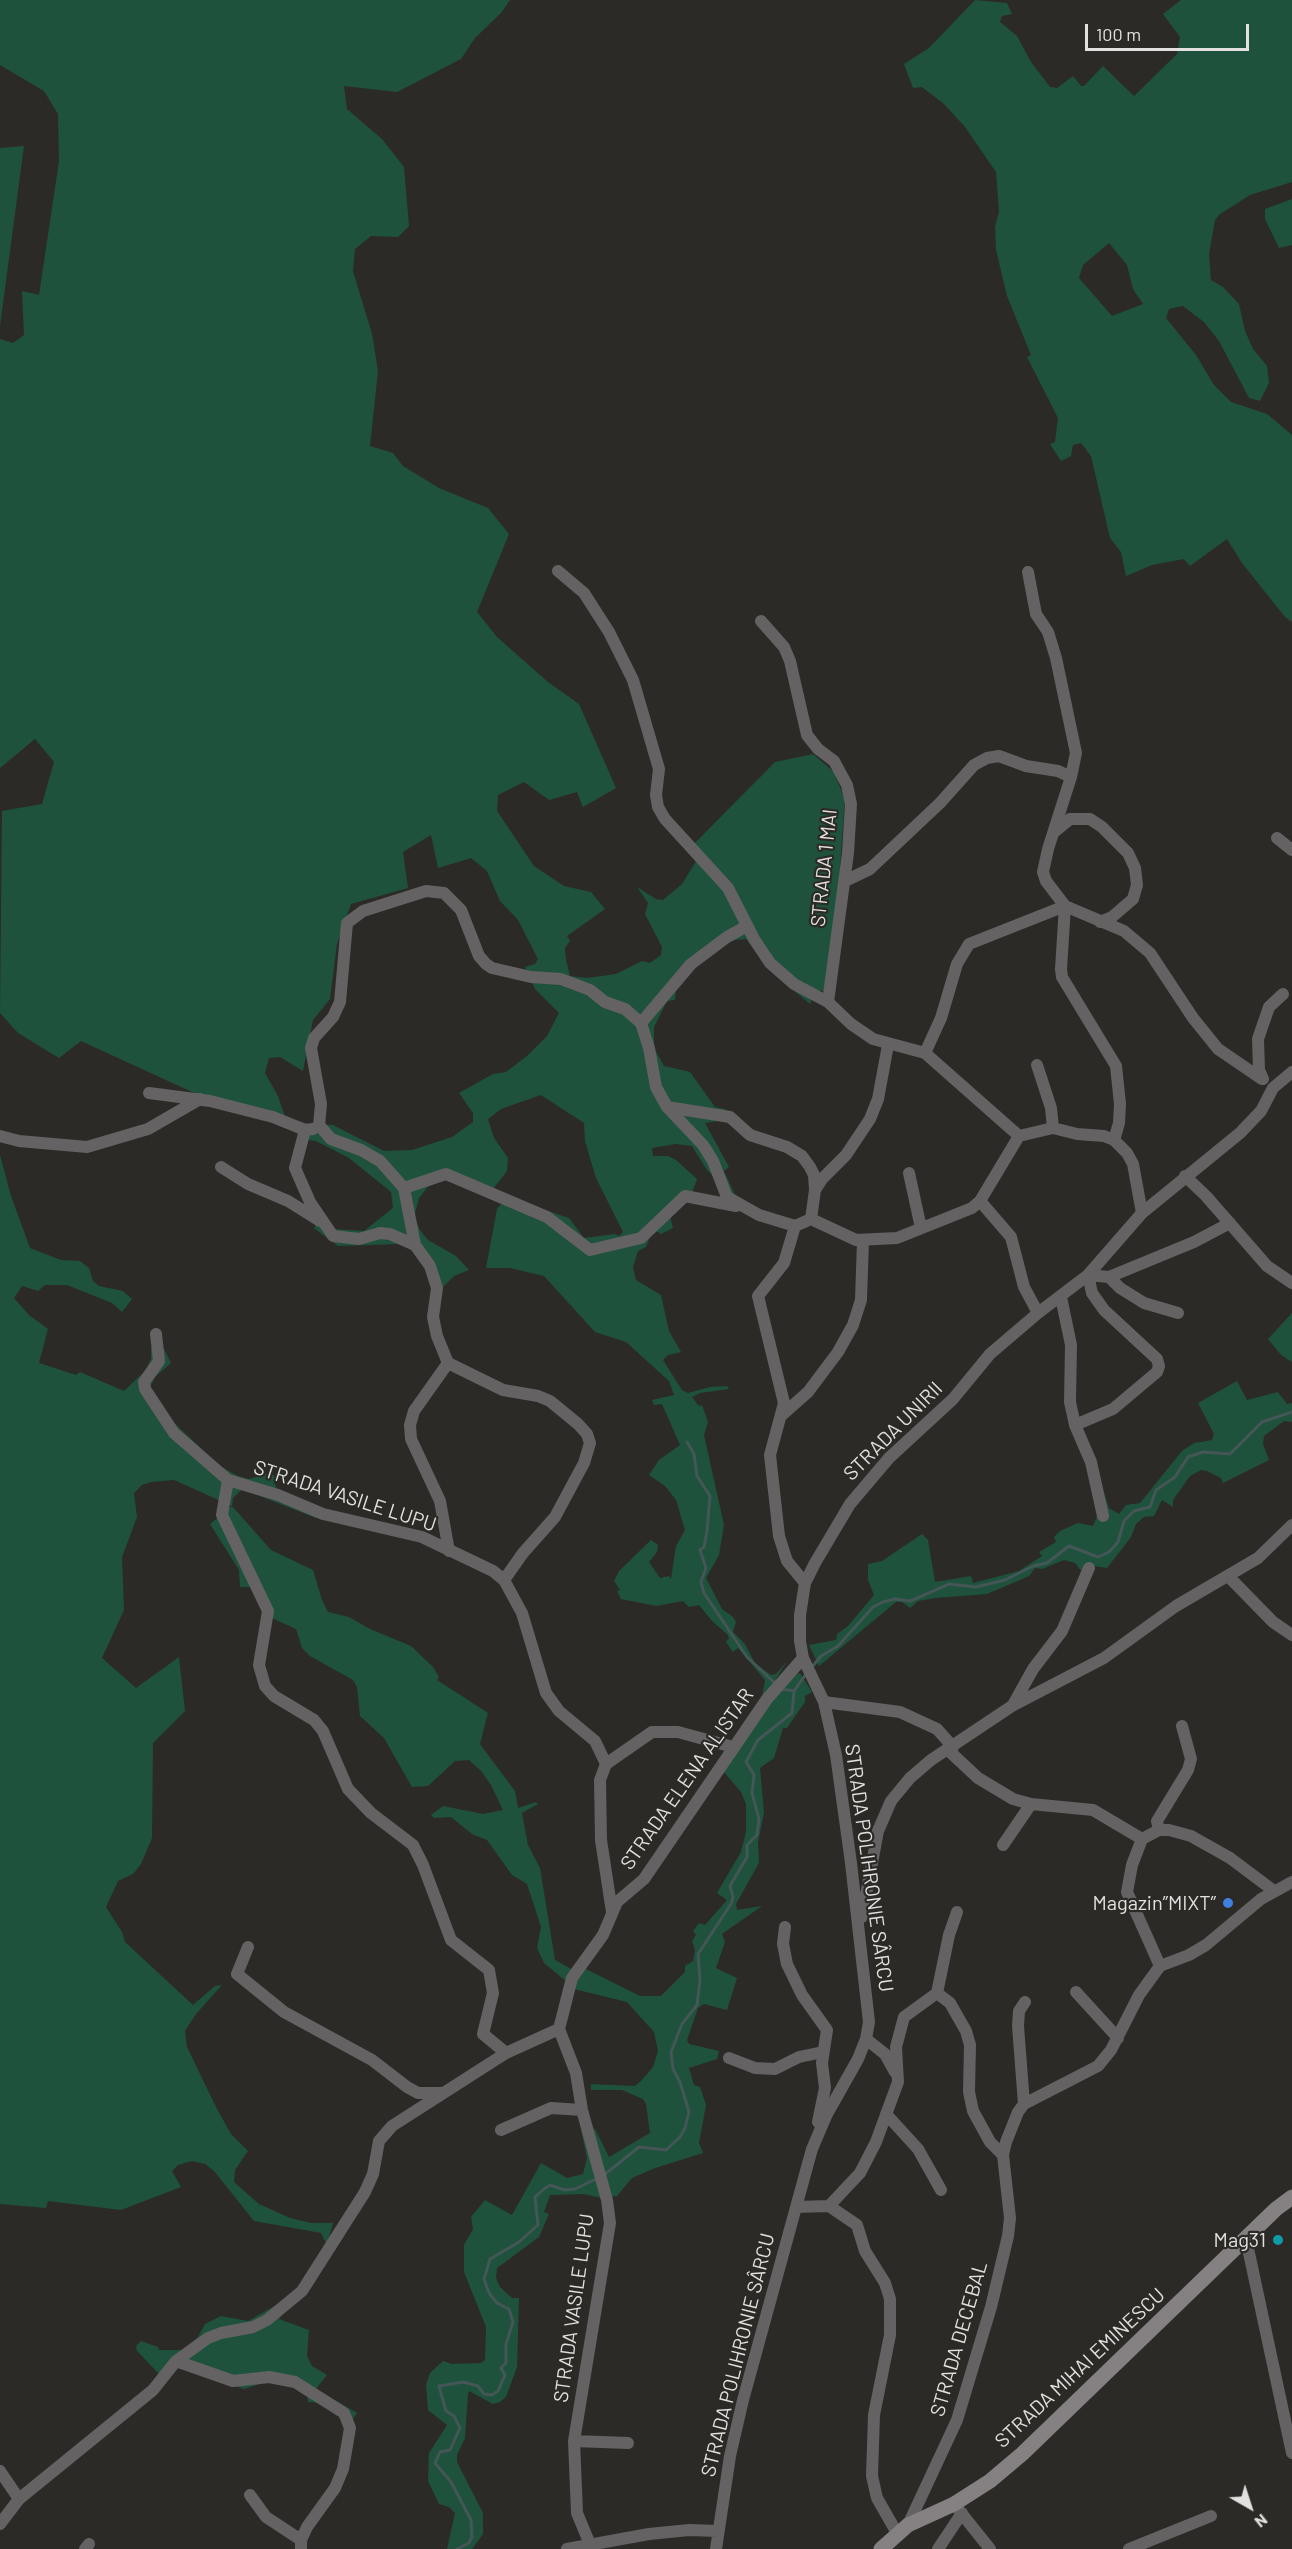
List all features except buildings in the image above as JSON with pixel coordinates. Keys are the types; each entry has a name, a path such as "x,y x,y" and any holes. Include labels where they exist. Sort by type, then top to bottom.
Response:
{"main road":[{"name":"STRADA MIHAI EMINESCU","path":"881,2549 903,2529 958,2509 1022,2454 1292,2197"}],"street":[{"path":"558,571 584,593 609,632 633,680 659,769 656,795 658,807 665,819 728,888 747,926 770,963 781,974 811,995 828,1002 863,1033 888,1045 925,1053 1019,1136"},
{"path":"1028,572 1036,614 1048,632 1056,657 1076,753 1043,872 1046,881 1065,906 1124,931 1150,952 1213,1044 1273,1088"},
{"name":"STRADA 1 MAI","path":"761,621 784,647 790,661 807,735 818,749 834,761 847,785 851,804 845,881 828,1002"},
{"path":"845,881 870,868 940,803 974,765 987,758 999,756 1026,766 1058,771 1071,777"},
{"path":"1052,834 1070,819 1090,819 1102,827 1128,853 1135,868 1137,885 1133,899 1112,917 1100,922"},
{"path":"1277,838 1292,850"},
{"path":"606,1764 595,1741 559,1711 546,1694 522,1612 504,1580 523,1552 560,1509 587,1456 590,1443 587,1434 550,1401 538,1396 503,1390 448,1363 437,1336 433,1317 437,1288 430,1266 415,1245 404,1188 380,1161 361,1150 331,1139 320,1128 321,1104 314,1077 311,1048 314,1038 333,1017 340,1002 347,923 363,911 426,891 436,890 451,897 466,922 479,956 492,968 571,982 590,990 605,1002 625,1009 641,1023 649,1048 656,1087 668,1107 703,1145 713,1161 727,1197 740,1207"},
{"path":"925,1053 941,1018 957,964 969,944 1065,906"},
{"path":"1065,906 1062,977 1116,1066 1120,1104 1119,1123 1114,1140"},
{"path":"641,1023 691,964 727,937 747,926"},
{"path":"1262,1079 1259,1070 1258,1039 1269,1007 1283,994"},
{"path":"816,1190 822,1179 846,1155 870,1119 878,1099 888,1045"},
{"path":"1037,1065 1051,1108 1053,1128"},
{"name":"STRADA UNIRII","path":"824,1702 803,1658 800,1615 805,1583 862,1487 889,1458 953,1399 990,1354 1038,1312 1088,1275 1142,1213 1240,1133 1261,1111 1273,1088 1292,1072"},
{"path":"149,1093 200,1099 273,1117 305,1130 320,1128"},
{"path":"0,1136 87,1147 148,1129 200,1099"},
{"path":"668,1107 730,1117 750,1135 787,1147 802,1156 814,1175 816,1190 812,1219"},
{"path":"404,1188 446,1174 547,1217 590,1250 641,1238 685,1196 740,1207 795,1226 812,1219 863,1241 897,1238 972,1208 980,1202 1019,1136 1053,1128 1077,1134 1104,1136 1114,1140 1127,1153 1133,1164 1142,1213"},
{"path":"305,1130 295,1168 309,1202 333,1236 359,1239 380,1233 390,1234 415,1245"},
{"path":"221,1167 248,1184 288,1202 323,1224"},
{"path":"909,1173 921,1228"},
{"path":"1185,1176 1267,1266 1292,1283"},
{"path":"980,1202 1011,1237 1024,1287 1038,1312"},
{"path":"1075,1425 1113,1409 1157,1372 1159,1366 1157,1359 1104,1310 1092,1293 1088,1275 1109,1277 1194,1242 1230,1223"},
{"path":"795,1226 784,1263 758,1296 761,1316 782,1392 782,1415 770,1455 779,1536 787,1561 805,1583"},
{"path":"782,1415 808,1392 838,1352 854,1325 861,1300 863,1241"},
{"path":"1109,1277 1120,1288 1144,1303 1178,1313"},
{"path":"1061,1297 1071,1345 1070,1402 1075,1425 1091,1462 1103,1516"},
{"name":"STRADA VASILE LUPU","path":"156,1334 159,1360 144,1382 145,1389 174,1433 228,1480 278,1494 323,1514 422,1537 493,1571 504,1580"},
{"path":"448,1363 414,1411 410,1425 411,1439 440,1501 449,1551"},
{"name":"STRADA VASILE LUPU","path":"228,1480 222,1515 268,1611 259,1665 265,1686 274,1696 314,1720 323,1731 348,1789 371,1813 413,1845 423,1864 451,1940 483,1964 492,1977 493,1999 483,2034 506,2053"},
{"path":"858,1934 878,1831 891,1801 910,1778 1012,1706 1104,1658 1176,1606 1258,1558 1292,1525"},
{"path":"1012,1706 1033,1669 1062,1631 1089,1568"},
{"path":"1229,1577 1273,1622 1292,1635"},
{"name":"STRADA ELENA ALISTAR","path":"559,2028 572,1978 603,1935 617,1902 644,1879 777,1685 803,1658"},
{"path":"824,1702 900,1712 937,1729 950,1748 978,1778 1013,1799 1031,1804 1092,1810 1142,1839"},
{"name":"STRADA POLIHRONIE SÂRCU","path":"817,2135 866,2039 869,2022 854,1882 836,1755 824,1702"},
{"path":"1159,1830 1157,1821 1184,1778 1191,1759 1182,1726"},
{"path":"612,1912 601,1840 600,1780 606,1764 652,1732 678,1732 733,1747"},
{"path":"1003,1845 1031,1804"},
{"path":"1160,1966 1128,1892 1132,1866 1142,1839 1159,1830 1169,1830 1191,1836 1230,1858 1274,1891"},
{"path":"1025,2002 1019,2012 1018,2026 1024,2104 1098,2066 1112,2050 1139,1995 1160,1966 1189,1955 1217,1938 1261,1899 1292,1882"},
{"path":"829,2206 860,2173 886,2114 898,2082 896,2047 904,2017 937,1993 949,1935 957,1912"},
{"name":"STRADA POLIHRONIE SÂRCU","path":"716,2549 717,2531 743,2400 817,2135 825,2088 823,2052 827,2030 825,2024 802,1995 787,1964 783,1944 785,1927"},
{"path":"248,1947 237,1974 284,2012 372,2060 412,2090 441,2093"},
{"path":"1076,1992 1118,2038"},
{"path":"937,1993 950,2003 966,2031 970,2045 969,2092 973,2111 990,2142 1003,2155"},
{"path":"0,2524 19,2499 153,2390 176,2361 208,2338 253,2327 267,2320 302,2291 365,2192 373,2174 379,2141 392,2126 506,2053 559,2028"},
{"name":"STRADA VASILE LUPU","path":"559,2028 576,2073 582,2110 607,2200 610,2223 574,2441 577,2513 591,2547"},
{"path":"866,2039 885,2054 898,2082"},
{"path":"729,2058 755,2068 775,2069 799,2057 823,2052"},
{"name":"STRADA DECEBAL","path":"903,2529 957,2420 996,2285 1010,2218 1003,2155 1012,2125 1024,2104"},
{"path":"501,2130 551,2108 564,2107 582,2110"},
{"path":"886,2114 918,2149 941,2190"},
{"path":"796,2206 829,2206 857,2225 865,2251 885,2283 890,2299 890,2335 874,2415 872,2476 877,2498 903,2529"},
{"path":"1246,2239 1290,2427 1292,2453"},
{"path":"176,2361 233,2381 269,2377 295,2382 344,2413 350,2428 343,2469 335,2488 301,2545 266,2517 250,2495"},
{"path":"574,2441 628,2443"},
{"path":"0,2471 19,2499"},
{"path":"938,2549 958,2509 990,2549"},
{"path":"1129,2549 1211,2516"},
{"path":"567,2549 591,2547 679,2531 717,2531"}],"green space":[{"path":"0,0 510,0 501,13 475,38 461,59 397,92 344,86 347,109 382,139 404,167 409,226 398,237 371,236 355,249 353,271 372,334 378,371 370,446 393,453 403,466 439,488 488,508 509,534 477,612 497,637 548,682 579,704 616,788 583,807 577,792 549,800 524,782 498,795 497,811 534,866 564,886 591,892 605,909 567,936 570,941 565,948 570,976 587,978 616,974 642,961 650,963 661,955 662,947 645,914 648,903 637,887 656,899 663,900 682,884 698,858 689,849 775,762 813,754 834,772 845,800 838,894 824,991 815,990 810,1004 774,974 746,939 735,940 725,944 699,962 676,988 675,1000 667,1001 654,1027 654,1048 664,1066 690,1072 715,1107 725,1109 729,1113 724,1120 705,1123 729,1167 724,1171 737,1199 707,1170 692,1146 676,1144 652,1148 653,1156 668,1156 676,1160 697,1179 689,1201 670,1216 673,1228 661,1234 656,1231 650,1237 646,1247 638,1251 633,1267 636,1280 661,1295 669,1331 681,1352 668,1355 663,1360 682,1390 688,1393 710,1387 727,1386 729,1389 700,1393 692,1397 699,1406 702,1405 708,1422 704,1435 724,1525 719,1555 706,1578 722,1609 736,1622 733,1632 745,1644 755,1663 771,1675 776,1674 787,1661 765,1697 762,1697 765,1680 738,1648 733,1652 726,1642 729,1638 727,1634 699,1605 689,1607 683,1601 656,1606 621,1599 617,1591 620,1590 614,1581 619,1571 651,1540 658,1545 657,1552 649,1562 660,1578 669,1576 671,1579 676,1546 685,1530 676,1500 665,1486 649,1475 659,1460 680,1445 662,1404 654,1405 652,1400 674,1395 669,1381 626,1342 595,1332 544,1276 510,1268 486,1268 497,1209 507,1197 569,1218 584,1238 615,1234 619,1236 623,1232 596,1178 585,1141 584,1123 541,1095 501,1109 488,1119 494,1138 508,1158 507,1171 493,1189 483,1193 442,1179 430,1184 419,1198 414,1217 428,1240 456,1256 469,1270 454,1276 442,1288 430,1278 417,1253 400,1244 338,1246 314,1228 322,1215 334,1229 364,1231 393,1208 391,1192 349,1158 316,1141 308,1140 284,1117 192,1092 81,1041 59,1058 18,1033 0,1013 2,811 42,804 54,762 35,739 0,768 0,339 13,343 24,335 22,291 39,295 59,161 58,114 44,91 0,65","holes":["431,835 438,868 471,858 487,871 500,901 518,920 538,959 535,964 525,967 535,989 559,1013 547,1036 527,1056 506,1072 493,1074 459,1093 473,1113 473,1122 452,1137 412,1150 384,1151 333,1125 312,1125 285,1117 278,1096 265,1073 269,1058 280,1057 303,1071 313,1020 330,999 337,944 351,904 408,888 403,852"]},
{"path":"975,0 1007,3 1012,14 1002,16 1000,22 1017,36 1031,62 1050,87 1057,88 1073,76 1081,86 1084,86 1103,66 1134,96 1177,54 1180,37 1163,14 1181,0 1292,0 1292,182 1250,195 1220,214 1215,220 1209,254 1211,280 1223,287 1239,304 1245,331 1253,349 1267,366 1269,383 1260,401 1249,398 1219,341 1204,322 1183,306 1169,309 1166,318 1196,355 1214,385 1231,402 1267,414 1292,435 1292,622 1285,617 1242,563 1227,539 1190,566 1184,559 1152,565 1126,576 1121,552 1110,538 1091,456 1081,443 1073,445 1071,456 1061,461 1050,444 1055,442 1058,418 1027,357 1031,355 1007,296 996,250 995,227 999,212 996,172 965,127 944,104 922,87 913,88 904,64 929,48","holes":["1109,243 1127,265 1133,289 1143,304 1112,316 1079,278 1083,265"]},
{"path":"24,146 0,326 0,148"},
{"path":"1292,199 1292,245 1279,248 1265,219 1265,209"},
{"path":"0,1155 11,1196 30,1248 61,1260 80,1261 89,1268 93,1281 99,1286 123,1291 132,1299 122,1312 112,1303 67,1285 45,1285 38,1291 22,1286 14,1298 29,1315 48,1329 39,1363 76,1375 80,1372 124,1391 145,1371 151,1359 151,1348 162,1345 171,1363 155,1377 150,1388 173,1422 220,1466 249,1479 270,1473 277,1478 274,1482 277,1489 322,1508 316,1518 242,1489 233,1498 232,1506 174,1480 142,1485 134,1493 137,1517 122,1557 124,1610 102,1658 136,1688 179,1657 185,1711 153,1743 152,1838 141,1864 133,1874 118,1881 106,1907 122,1932 125,1942 193,2005 215,1986 222,1985 196,2014 185,2031 187,2047 217,2109 231,2134 248,2151 235,2170 234,2182 259,2204 290,2218 311,2223 333,2223 327,2245 321,2233 254,2221 214,2171 205,2164 192,2161 178,2165 172,2171 181,2187 121,2210 48,2201 46,2208 0,2204"},
{"path":"1292,1313 1292,1362 1281,1355 1268,1339"},
{"path":"1237,1381 1247,1400 1278,1392 1287,1404 1292,1403 1292,1422 1284,1421 1264,1436 1263,1444 1269,1460 1223,1483 1221,1478 1207,1471 1201,1470 1190,1476 1173,1500 1173,1507 1162,1500 1154,1516 1144,1517 1136,1524 1131,1537 1107,1568 1095,1566 1092,1572 1082,1572 1075,1563 1064,1560 1042,1569 1035,1568 1029,1576 987,1594 918,1601 910,1608 902,1602 896,1602 819,1666 809,1645 836,1640 837,1634 848,1626 874,1595 868,1580 868,1564 882,1561 922,1534 928,1540 935,1582 971,1576 973,1583 1019,1571 1042,1556 1039,1552 1056,1542 1054,1537 1060,1531 1078,1523 1093,1526 1099,1511 1101,1483 1109,1508 1119,1514 1126,1505 1140,1503 1182,1451 1194,1443 1212,1440 1214,1434 1198,1403"},
{"path":"232,1506 271,1550 313,1570 328,1612 349,1617 370,1629 411,1646 433,1667 439,1677 437,1680 488,1713 480,1744 515,1791 518,1808 536,1802 538,1804 522,1813 528,1845 540,1868 555,1960 573,1970 567,1982 544,1963 537,1948 541,1927 527,1884 512,1875 487,1840 472,1834 451,1817 434,1818 431,1815 443,1806 483,1814 503,1810 491,1785 469,1760 455,1761 428,1786 412,1787 384,1738 360,1716 357,1687 353,1680 310,1656 302,1648 296,1629 265,1615 252,1587 240,1587 239,1570 210,1524"},
{"path":"800,1673 812,1692 805,1696 805,1702 787,1728 783,1728 774,1758 760,1768 764,1813 758,1842 759,1863 736,1904 737,1910 762,1906 722,1934 725,1942 716,1968 737,1978 727,2010 704,2004 698,2008 687,2040 689,2044 719,2051 717,2059 689,2068 694,2085 700,2087 706,2105 699,2143 703,2153 632,2178 617,2196 601,2198 584,2194 550,2195 544,2212 549,2214 539,2237 497,2268 496,2278 500,2287 512,2298 519,2298 517,2367 506,2397 500,2402 493,2404 469,2391 465,2438 457,2455 457,2462 483,2513 483,2534 472,2549 447,2549 455,2513 449,2507 439,2504 428,2481 429,2453 447,2425 428,2410 426,2385 430,2373 443,2361 452,2364 481,2363 485,2360 486,2327 464,2272 464,2245 473,2229 471,2217 485,2200 512,2215 541,2163 567,2178 583,2174 587,2158 581,2130 595,2129 609,2157 650,2133 646,2104 643,2099 622,2090 591,2090 591,2084 635,2086 653,2067 658,2051 654,2032 627,2002 574,1989 579,1974 586,1969 640,1996 661,1996 685,1972 685,1966 693,1961 695,1950 692,1941 696,1935 693,1931 699,1923 705,1925 727,1900 717,1893 741,1852 746,1832 746,1804 741,1792 723,1771 787,1679"},
{"path":"276,2305 283,2313 279,2319 309,2330 307,2356 312,2366 327,2375 316,2389 357,2413 353,2419 354,2431 339,2414 324,2403 308,2402 307,2393 304,2390 272,2380 244,2389 180,2367 172,2373 159,2374 137,2351 136,2346 141,2341 158,2347 159,2350 183,2350 198,2337 205,2324 221,2316 248,2321"}],"waterway":[{"path":"812,1667 821,1656 838,1646 873,1607 883,1602 895,1599 910,1601 949,1584 976,1587 1005,1580 1033,1566 1047,1563 1069,1546 1098,1557 1109,1552 1118,1542 1124,1521 1134,1511 1150,1507 1156,1490 1175,1477 1188,1457 1203,1452 1230,1454 1262,1422 1292,1412"},
{"path":"687,1442 694,1454 697,1476 710,1496 707,1531 704,1547 700,1550 706,1568 701,1582 704,1593 747,1657 777,1685"},
{"path":"604,2175 639,2147 666,2150 680,2137 685,2128 689,2112 680,2082 673,2069 671,2052 682,2024 697,2005 700,1980 698,1954 731,1904 733,1897 730,1886 747,1857 747,1845 757,1835 759,1819 752,1793 754,1775 746,1762 758,1740 792,1713 794,1691 806,1674"},
{"path":"781,1689 794,1691"},
{"path":"457,2549 469,2543 472,2537 471,2520 451,2482 435,2463 440,2452 450,2450 460,2428 454,2416 446,2411 439,2386 463,2382 478,2386 484,2394 492,2395 498,2391 505,2375 501,2368 506,2363 506,2344 513,2322 509,2309 497,2303 489,2293 484,2279 490,2259 519,2242 538,2225 535,2197 544,2189 550,2185 564,2190 575,2189 598,2178"}],"place":[{"name":"Magazin”MIXT”","path":"1228,1903"},
{"name":"Mag31","path":"1278,2240"}]}
